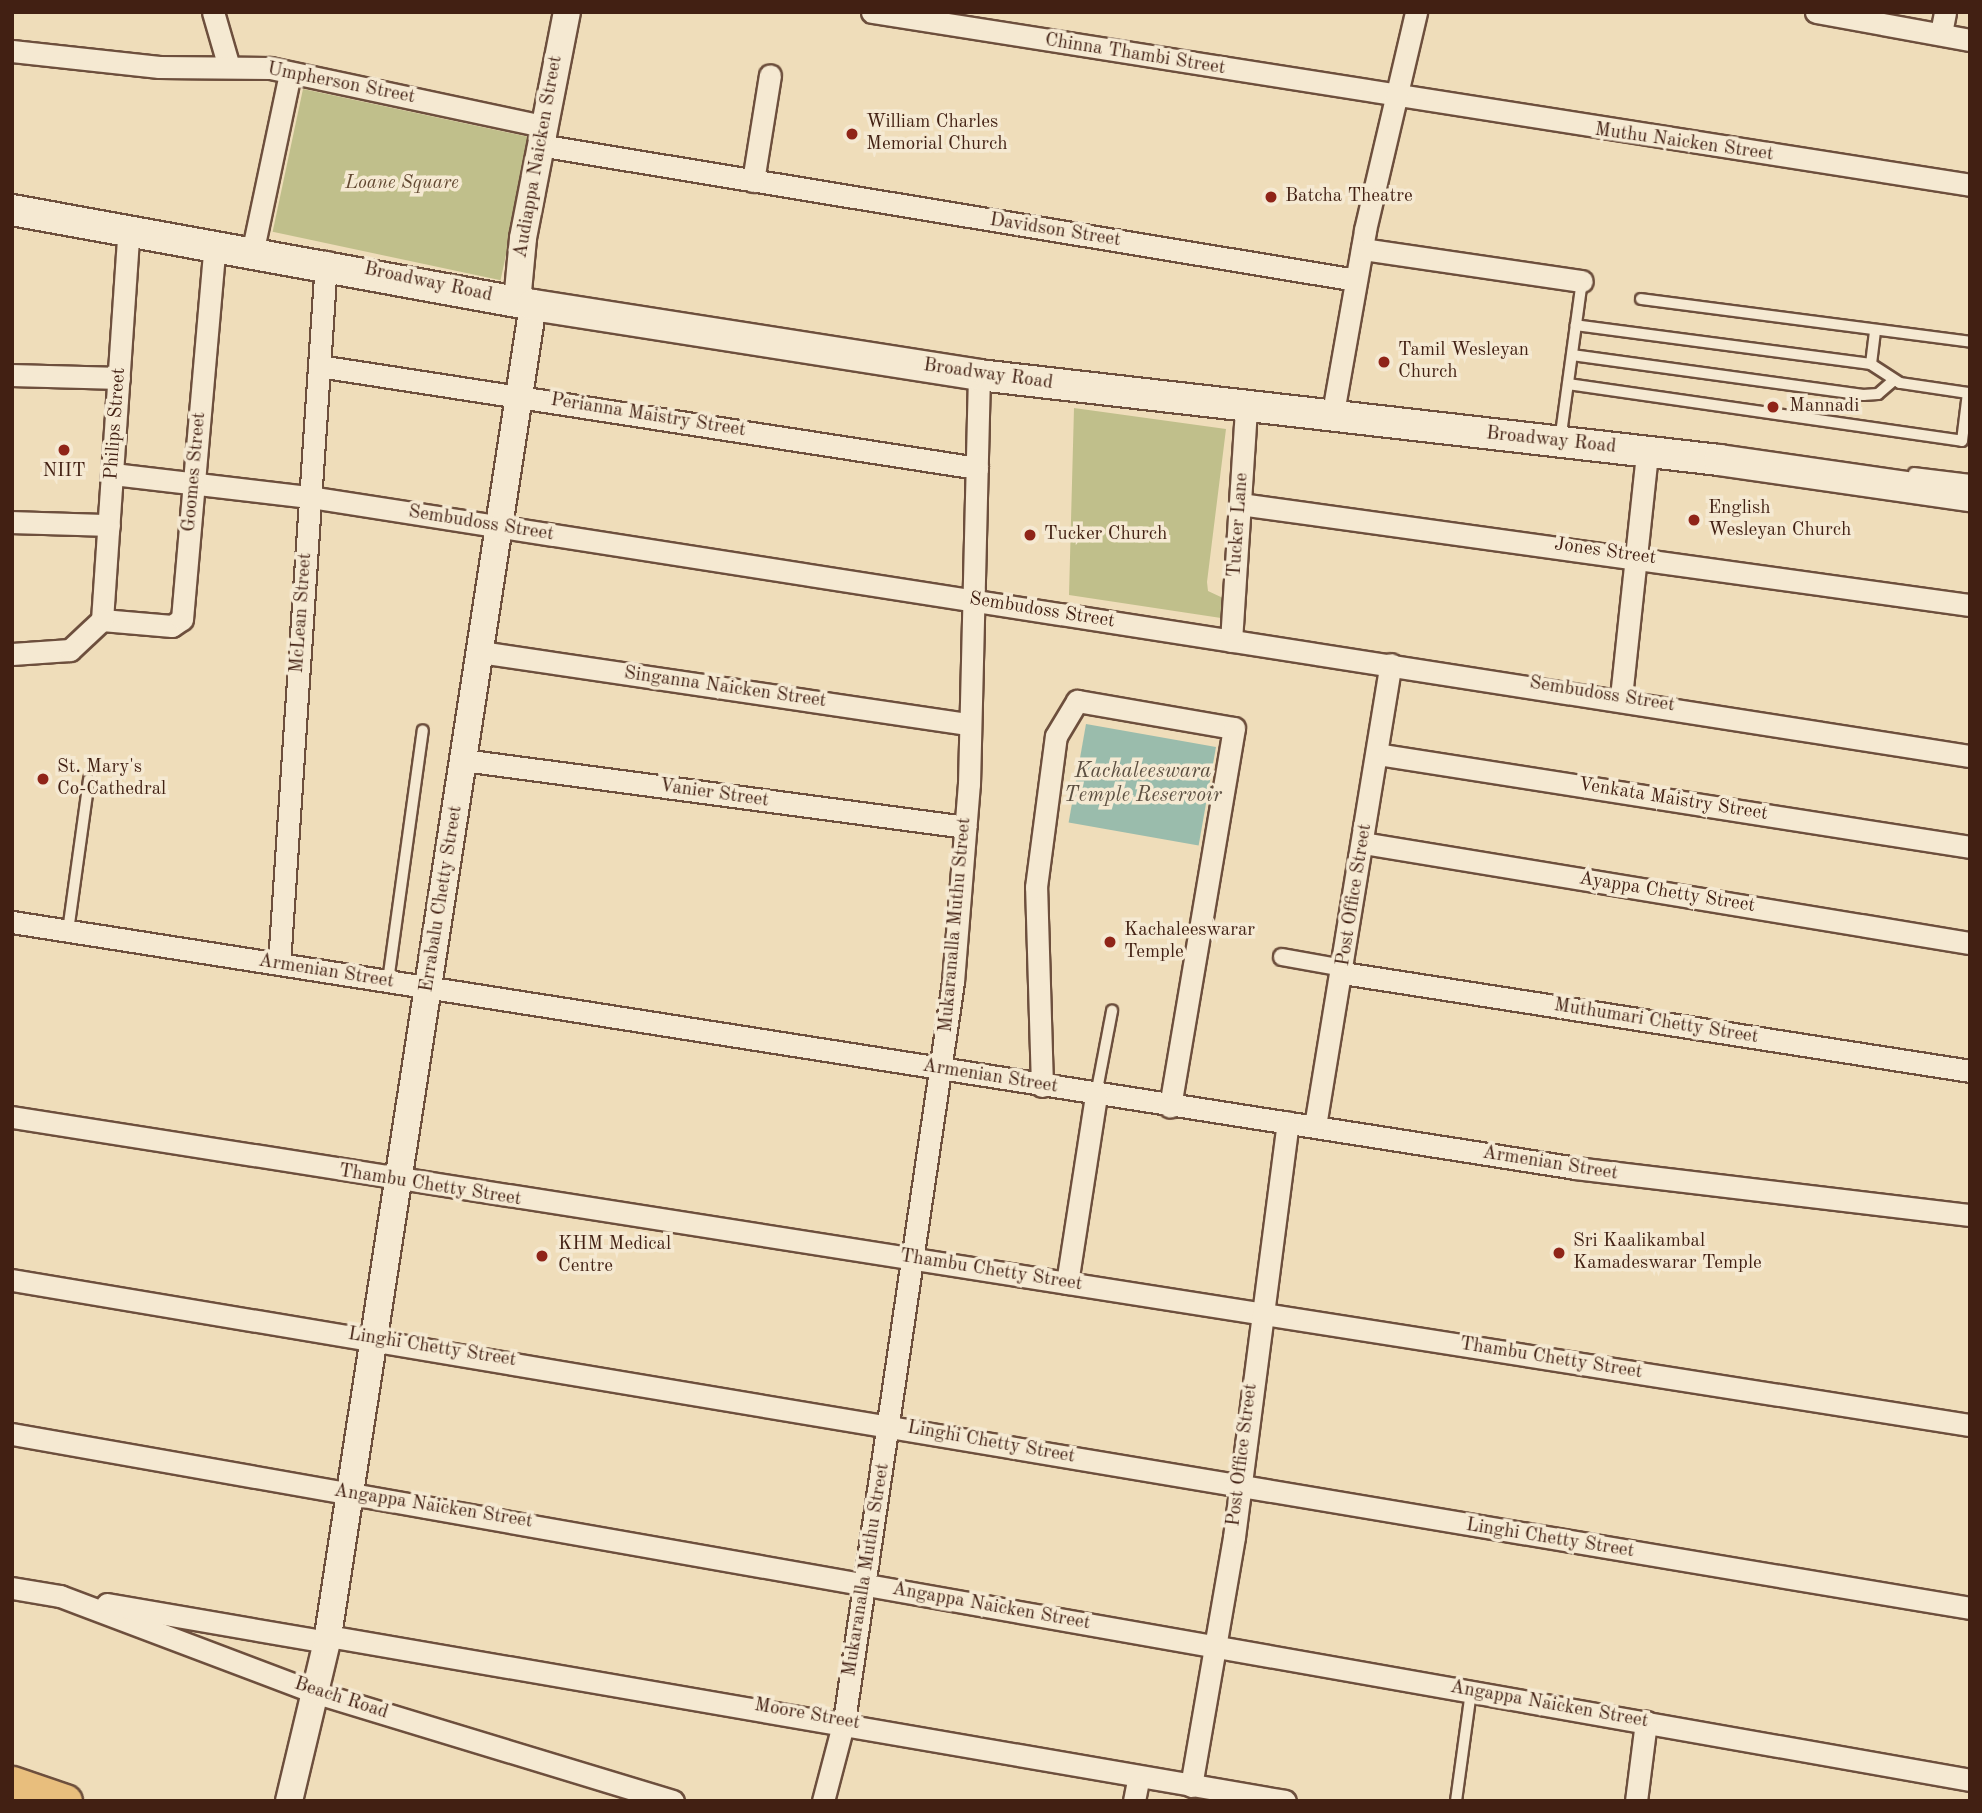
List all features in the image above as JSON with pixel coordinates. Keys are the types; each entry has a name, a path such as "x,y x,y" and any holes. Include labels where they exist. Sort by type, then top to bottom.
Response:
{"main road":[{"name":"Broadway Road","path":"12,210 326,262 525,303 979,375 1246,409 1647,452 1970,496"},
{"path":"12,1783 65,1801"}],"street":[{"path":"212,12 229,67"},
{"name":"Audiappa Naicken Street","path":"525,303 541,135 567,12"},
{"name":"Chinna Thambi Street","path":"872,12 1398,99"},
{"path":"1332,418 1363,240 1398,99 1416,12"},
{"path":"1816,12 1943,23 1970,40"},
{"name":"Umpherson Street","path":"12,51 290,73 541,135"},
{"path":"253,250 290,73"},
{"path":"753,181 770,75"},
{"name":"Muthu Naicken Street","path":"1398,99 1970,185"},
{"name":"Davidson Street","path":"541,135 753,181 1356,281"},
{"name":"Philips Street","path":"102,620 130,228"},
{"path":"1363,240 1582,281"},
{"name":"Goomes Street","path":"102,620 172,626 182,619 215,243"},
{"name":"McLean Street","path":"279,964 326,262"},
{"name":"Errabalu Chetty Street","path":"289,1801 328,1639 376,1339 499,526 525,303"},
{"name":"Perianna Maistry Street","path":"319,366 977,468"},
{"path":"12,375 119,378"},
{"name":"Mukaranalla Muthu Street","path":"823,1801 844,1721 941,1069 965,827 979,375"},
{"name":"Tucker Lane","path":"1231,641 1246,409"},
{"path":"1621,697 1647,452"},
{"name":"Sembudoss Street","path":"113,474 310,497 1231,641 1621,697 1970,756"},
{"name":"Jones Street","path":"1240,504 1636,556 1970,605"},
{"path":"12,522 109,525"},
{"path":"12,654 70,650 102,620"},
{"name":"Singanna Naicken Street","path":"480,652 970,724"},
{"name":"Post Office Street","path":"1315,1126 1343,971 1391,664"},
{"path":"1042,1086 1036,887 1056,736 1077,701 1234,728 1170,1107"},
{"name":"Venkata Maistry Street","path":"1377,754 1970,847"},
{"name":"Vanier Street","path":"463,760 965,827"},
{"name":"Ayappa Chetty Street","path":"1363,842 1970,943"},
{"name":"Armenian Street","path":"12,922 1170,1107 1315,1126 1640,1177 1970,1215"},
{"path":"1282,957 1343,971"},
{"name":"Muthumari Chetty Street","path":"1343,971 1970,1071"},
{"path":"1066,1283 1096,1095"},
{"name":"Thambu Chetty Street","path":"12,1117 399,1182 913,1258 1970,1425"},
{"name":"Post Office Street","path":"1191,1786 1240,1488 1288,1122"},
{"name":"Linghi Chetty Street","path":"12,1280 889,1424 1240,1488 1970,1608"},
{"name":"Angappa Naicken Street","path":"12,1434 1970,1780"},
{"name":"Beach Road","path":"12,1588 60,1596 317,1693 673,1801"},
{"name":"Moore Street","path":"60,1596 844,1721 1285,1801"},
{"path":"1636,1801 1646,1722"},
{"path":"1134,1801 1139,1776"}],"lane":[{"path":"1560,442 1582,281"},
{"path":"1640,299 1970,342"},
{"path":"1568,384 1962,441 1968,393 1893,381 1871,364 1576,325"},
{"path":"1871,364 1875,330"},
{"path":"1572,355 1863,395 1878,394 1893,381"},
{"path":"1721,450 1970,480"},
{"path":"388,981 423,730"},
{"path":"68,931 89,779"},
{"path":"1096,1095 1112,1011"},
{"path":"1456,1801 1471,1691"}],"green space":[{"name":"Loane Square","path":"303,89 531,137 501,280 273,232"},
{"path":"1074,408 1226,429 1207,582 1208,591 1223,598 1221,618 1069,595"}],"water":[{"name":"Kachaleeswara Temple Reservoir","path":"1086,724 1216,747 1199,845 1069,822"}],"place":[{"name":"William Charles Memorial Church","path":"852,134"},
{"name":"Batcha Theatre","path":"1271,197"},
{"name":"Tamil Wesleyan Church","path":"1384,362"},
{"name":"Mannadi","path":"1773,407"},
{"name":"NIIT","path":"64,450"},
{"name":"English Wesleyan Church","path":"1694,520"},
{"name":"Tucker Church","path":"1030,535"},
{"name":"St. Mary's Co-Cathedral","path":"43,779"},
{"name":"Kachaleeswarar Temple","path":"1110,942"},
{"name":"Sri Kaalikambal Kamadeswarar Temple","path":"1559,1253"},
{"name":"KHM Medical Centre","path":"542,1256"}]}
